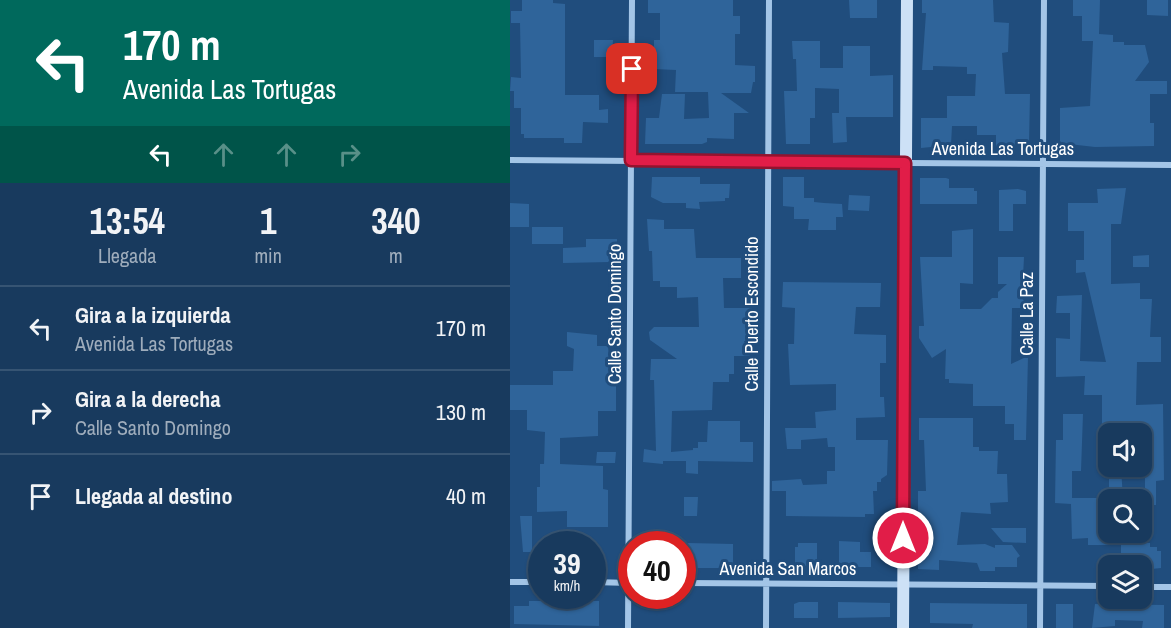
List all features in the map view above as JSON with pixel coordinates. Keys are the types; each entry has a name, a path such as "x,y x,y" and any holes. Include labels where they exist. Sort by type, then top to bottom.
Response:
{"street":[{"name":"Calle Santo Domingo","path":"630,531 632,0"},
{"name":"Calle Puerto Escondido","path":"766,628 769,0"},
{"path":"903,628 906,0"},
{"name":"Calle La Paz","path":"1040,628 1044,0"},
{"name":"Avenida Las Tortugas","path":"510,160 1171,165"},
{"path":"510,582 528,582"},
{"name":"Avenida San Marcos","path":"696,583 1098,586"},
{"path":"1152,586 1171,587"},
{"name":"Calle Santo Domingo","path":"628,628 629,609"}],"building":[{"path":"522,0 553,0 553,3 565,4 565,95 599,95 599,110 608,109 608,123 583,122 582,143 564,143 564,138 524,138 524,134 521,134 521,108 514,108 514,91 510,91 511,77 521,78 520,23 511,23 511,11 522,11"},
{"path":"648,0 733,0 733,16 740,16 740,34 735,34 735,65 755,66 755,82 753,82 751,93 721,93 749,113 734,113 734,139 707,138 707,142 702,144 645,144 646,118 659,118 662,94 685,94 684,119 709,118 708,92 675,92 676,70 654,69 654,40 660,40 660,13 648,13"},
{"path":"849,0 877,0 877,18 850,18"},
{"path":"922,0 993,0 994,22 1009,23 1008,52 1002,53 1005,94 1030,94 1029,144 996,147 996,135 977,135 977,126 952,126 951,145 921,148 921,118 947,118 947,96 975,96 976,74 967,74 967,67 933,66 933,70 922,70 926,13 922,13"},
{"path":"1073,0 1100,0 1099,34 1113,35 1113,42 1124,42 1124,45 1145,45 1149,62 1135,81 1167,81 1167,94 1150,94 1150,123 1154,123 1154,146 1095,147 1060,143 1060,108 1090,106 1093,41 1082,41 1082,16 1073,16"},
{"path":"1147,0 1168,0 1168,16 1147,15"},
{"path":"594,40 613,40 612,57 594,57"},
{"path":"792,41 820,41 820,68 843,68 843,46 870,46 870,76 893,75 893,117 846,117 847,142 833,143 832,113 839,113 839,89 815,88 815,118 810,118 810,144 786,144 784,91 797,91 796,59 793,59"},
{"path":"652,177 700,177 700,184 730,184 729,198 725,198 725,201 699,202 700,209 686,208 686,203 663,203 651,197"},
{"path":"783,177 804,177 804,198 814,198 814,202 842,204 843,217 836,217 836,230 808,230 809,219 794,219 794,207 783,206"},
{"path":"920,178 946,178 949,179 949,188 974,188 974,191 977,191 977,204 920,204"},
{"path":"1126,188 1121,224 1111,224 1111,284 1140,283 1140,299 1152,299 1150,337 1161,337 1161,362 1137,362 1136,405 1163,404 1164,480 1156,481 1156,505 1152,505 1152,489 1145,489 1145,477 1152,477 1152,423 1102,423 1102,395 1084,395 1085,376 1056,377 1056,338 1070,339 1070,313 1056,313 1057,296 1082,295 1080,361 1106,362 1085,272 1076,273 1076,260 1084,260 1084,231 1068,231 1068,203 1098,203 1097,189"},
{"path":"999,190 1026,191 1026,204 1013,204 1013,231 999,231"},
{"path":"849,195 870,196 869,211 848,210"},
{"path":"510,203 529,204 529,227 510,227"},
{"path":"647,219 664,220 664,229 694,229 696,258 741,258 741,278 723,278 724,308 752,308 752,341 744,341 750,356 734,356 734,374 729,374 729,382 713,382 712,410 672,411 671,452 693,450 693,448 698,448 698,442 707,442 708,421 740,421 740,442 753,442 753,462 698,461 698,474 686,473 686,461 663,461 663,464 643,462 644,449 656,451 654,380 650,380 651,359 677,359 650,340 649,332 654,327 699,327 698,297 677,298 677,287 660,287 660,281 653,281 652,251 649,251"},
{"path":"532,227 563,227 563,244 532,244"},
{"path":"973,229 973,284 960,283 960,309 981,309 992,298 998,298 998,292 1007,284 998,284 998,257 1024,257 1022,298 1029,308 1012,308 1011,364 1028,356 1026,440 1014,440 1014,424 1005,424 1005,406 973,406 973,384 949,383 949,379 945,379 946,349 932,358 919,338 919,326 924,326 920,257 952,257 952,231"},
{"path":"586,239 617,239 617,252 610,252 610,262 563,263 563,248 586,247"},
{"path":"1149,255 1149,267 1133,267 1133,256"},
{"path":"783,282 881,283 880,307 856,307 854,334 886,335 886,363 880,363 880,397 884,397 885,417 856,418 856,440 888,440 887,475 881,479 881,482 877,482 877,491 873,491 874,514 865,514 865,517 786,516 786,491 772,491 772,481 801,479 803,485 827,484 827,471 835,471 835,447 828,447 827,438 801,440 801,449 787,449 785,428 816,428 815,412 836,410 836,384 790,385 788,344 794,344 795,308 782,307"},
{"path":"567,332 597,335 597,346 608,346 611,385 616,385 616,411 598,411 598,436 560,438 560,464 603,466 603,489 608,490 608,527 567,527 567,511 537,512 537,487 540,487 540,464 544,464 545,432 527,430 527,410 510,410 510,385 553,385 553,371 573,371 574,349 567,346"},
{"path":"1063,414 1083,414 1081,471 1072,471 1072,498 1098,498 1098,543 1150,543 1150,547 1157,547 1157,551 1161,551 1161,568 1152,569 1152,555 1121,555 1121,545 1088,545 1088,538 1072,539 1071,504 1055,503 1056,440 1063,440"},
{"path":"919,418 973,418 973,447 979,447 979,451 998,451 997,474 1007,474 1008,502 990,503 991,514 961,512 957,545 985,544 995,548 995,545 1012,545 1020,556 1017,558 1017,567 995,567 995,571 980,571 977,563 939,560 939,570 918,569 918,491 926,491 924,440 919,440"},
{"path":"597,452 616,452 615,463 596,463"},
{"path":"1109,477 1122,477 1122,489 1109,489"},
{"path":"684,497 698,497 697,516 684,516"},
{"path":"520,516 532,516 532,531 528,531 528,552 523,552"},
{"path":"991,528 1026,528 1026,543 1003,542"},
{"path":"839,541 860,542 860,552 871,552 871,567 839,567"},
{"path":"696,543 733,544 733,568 696,568"},
{"path":"798,543 817,543 817,566 795,566 795,547 798,547"},
{"path":"818,602 818,618 794,618 794,604"},
{"path":"838,602 890,603 890,617 838,618"},
{"path":"930,603 1027,604 1027,628 972,628 973,624 930,623"},
{"path":"1056,604 1073,604 1073,628 1056,628"},
{"path":"1095,604 1098,604 1098,609 1152,609 1152,605 1164,605 1164,628 1142,628 1143,621 1115,620 1115,626 1092,628"},
{"path":"514,606 528,606 528,609 599,609 599,626 514,624"}],"route":[{"path":"632,69 631,160 905,163 903,538"}]}
